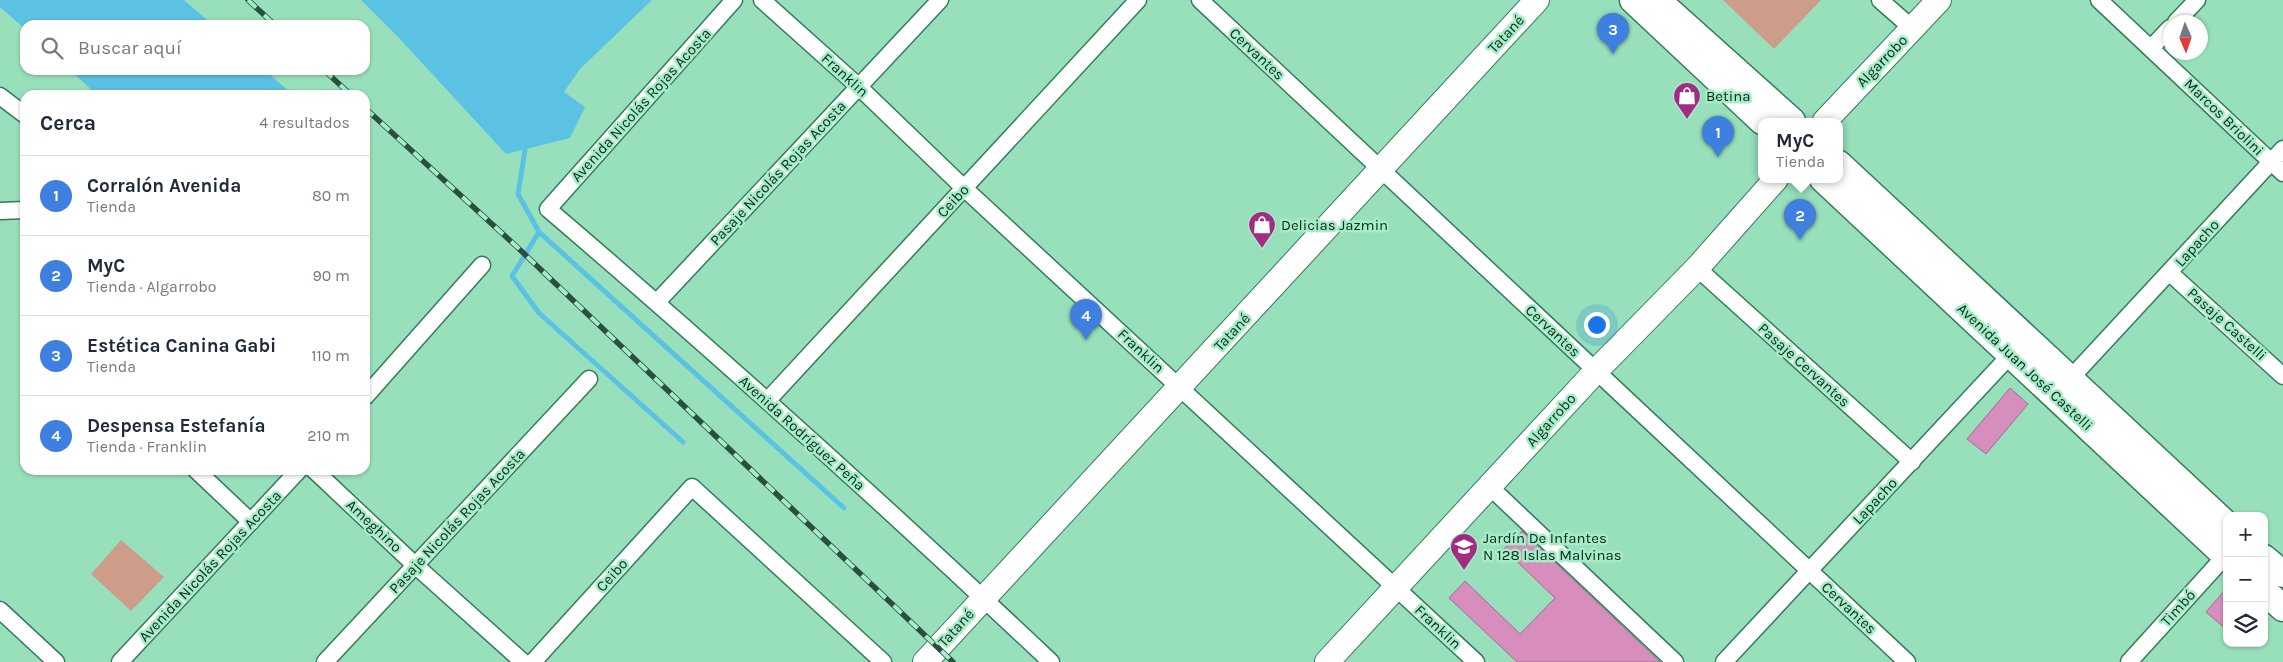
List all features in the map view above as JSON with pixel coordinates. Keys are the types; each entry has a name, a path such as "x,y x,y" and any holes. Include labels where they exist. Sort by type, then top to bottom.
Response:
{"main road":[{"path":"1633,0 1759,118"},
{"path":"1657,0 1789,118"},
{"name":"Avenida Juan José Castelli","path":"1843,168 2223,552"},
{"name":"Avenida Juan José Castelli","path":"1828,183 2018,346 2069,380 2223,521"},
{"path":"2268,595 2283,608"}],"street":[{"name":"Avenida Nicolás Rojas Acosta","path":"548,209 734,0"},
{"name":"Franklin","path":"762,0 858,86 964,188 1476,662"},
{"name":"Pasaje Nicolás Rojas Acosta","path":"657,302 940,0"},
{"name":"Ceibo","path":"767,401 1138,0"},
{"name":"Cervantes","path":"1200,0 1907,662"},
{"name":"Tatané","path":"925,662 1537,0"},
{"path":"1880,0 1913,29"},
{"name":"Algarrobo","path":"1828,118 1939,0"},
{"name":"Marcos Briolini","path":"2099,0 2277,168"},
{"path":"2183,15 2197,0"},
{"path":"2151,48 2163,35"},
{"path":"0,96 20,111"},
{"name":"Lapacho","path":"2069,380 2170,273 2277,168 2283,149"},
{"name":"Algarrobo","path":"1327,662 1596,371 1697,268 1772,183"},
{"name":"Avenida Rodríguez Peña","path":"548,209 657,302 767,401 1051,662"},
{"path":"0,211 20,210"},
{"path":"370,391 482,265"},
{"name":"Pasaje Cervantes","path":"1697,268 1912,462"},
{"name":"Pasaje Castelli","path":"2170,273 2283,376"},
{"name":"Lapacho","path":"1724,662 2018,346"},
{"name":"Pasaje Nicolás Rojas Acosta","path":"325,662 589,380"},
{"path":"201,475 251,522"},
{"name":"Avenida Nicolás Rojas Acosta","path":"120,662 294,475"},
{"name":"Ameghino","path":"319,475 416,566 523,662"},
{"name":"Ceibo","path":"533,662 692,487 883,662"},
{"path":"1490,487 1675,662"},
{"name":"Timbó","path":"2129,662 2224,557"},
{"path":"0,610 56,662"}],"shaded area":[{"path":"1723,0 1821,0 1774,49"},
{"path":"121,540 164,577 131,611 91,574"}],"water":[{"path":"0,0 184,0 207,20 20,20 20,25 0,7"},
{"path":"361,0 652,0 580,69 564,92 585,107 570,138 506,154 398,37"},
{"path":"75,75 271,75 287,90 92,90"}],"building":[{"path":"2010,388 2028,404 1986,454 1967,439"},
{"path":"1522,531 1660,662 1517,662 1449,598 1465,581 1520,634 1555,598 1504,549"},
{"path":"2223,592 2223,627 2206,612"}],"waterway":[{"path":"525,150 518,194 539,232 844,508"},
{"path":"539,232 512,276 539,313 683,442"}],"railway":[{"path":"248,0 270,20"},
{"path":"329,75 346,90"},
{"path":"370,113 516,246 953,662"}],"place":[{"name":"Estética Canina Gabi","path":"1613,54"},
{"name":"Betina","path":"1687,120"},
{"name":"Corralón Avenida","path":"1718,157"},
{"name":"MyC","path":"1800,240"},
{"name":"Delicias Jazmin","path":"1262,249"},
{"name":"Despensa Estefanía","path":"1086,340"},
{"name":"Jardín De Infantes N 128 Islas Malvinas","path":"1464,571"}]}
